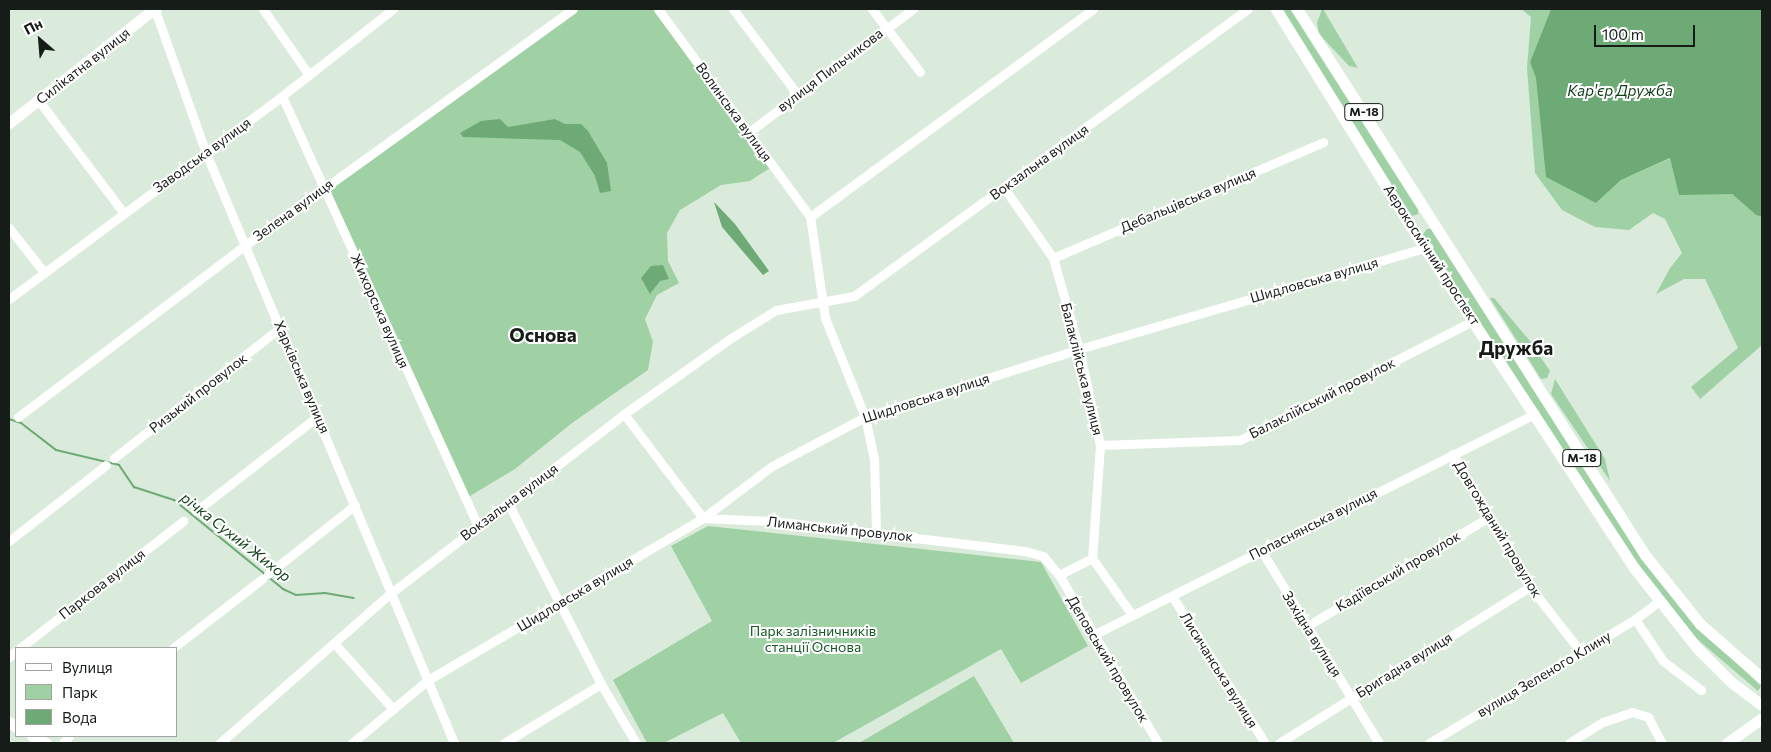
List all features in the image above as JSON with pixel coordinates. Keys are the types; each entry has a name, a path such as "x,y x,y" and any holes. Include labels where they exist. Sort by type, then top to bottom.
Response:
{"main road":[{"name":"Силікатна вулиця","path":"9,123 155,9"},
{"name":"Аерокосмічний проспект","path":"1276,9 1412,227 1428,247 1534,414 1658,602 1697,648 1731,682 1762,706"},
{"name":"Аерокосмічний проспект","path":"1297,9 1431,215 1462,270 1649,560 1700,624 1762,678"},
{"path":"1412,227 1431,215"},
{"path":"1727,743 1762,718"},
{"path":"34,737 46,743"}],"street":[{"name":"Харківська вулиця","path":"155,9 206,153 247,244 454,743"},
{"path":"263,9 309,75"},
{"name":"Заводська вулиця","path":"9,299 123,212 282,96 393,9"},
{"name":"Зелена вулиця","path":"18,417 247,244 573,9"},
{"name":"Волинська вулиця","path":"658,9 810,217"},
{"path":"733,9 797,94"},
{"path":"872,9 920,72"},
{"name":"вулиця Пильчикова","path":"749,132 886,27 913,9"},
{"path":"876,533 874,459 865,417 825,318 810,217 1093,9"},
{"name":"Вокзальна вулиця","path":"220,743 391,592 624,414 731,338 776,310 854,296 1248,9"},
{"name":"Жихорська вулиця","path":"282,96 322,189 364,273 394,346 478,526"},
{"path":"39,101 123,212"},
{"name":"Дебальцівська вулиця","path":"1053,258 1323,142"},
{"name":"Балаклійська вулиця","path":"1004,188 1053,258 1079,349 1100,445 1092,558"},
{"path":"9,228 44,272"},
{"name":"Шидловська вулиця","path":"352,743 428,680 560,604 703,518 772,466 865,417 1079,349 1428,247"},
{"name":"Балаклійський провулок","path":"1100,445 1240,440 1474,320"},
{"name":"Ризький провулок","path":"114,458 281,327"},
{"path":"624,414 703,518"},
{"name":"Попаснянська вулиця","path":"1093,636 1534,414"},
{"path":"196,511 318,416"},
{"name":"Довгожданий провулок","path":"1453,454 1530,588 1581,652"},
{"path":"9,541 106,465"},
{"path":"508,503 601,684 636,743"},
{"path":"174,647 355,506"},
{"name":"Кадіївський провулок","path":"1307,626 1489,517"},
{"name":"Лиманський провулок","path":"703,518 773,521 1034,553 1043,556 1059,575"},
{"name":"Паркова вулиця","path":"21,647 183,521"},
{"name":"Західна вулиця","path":"1261,550 1379,743"},
{"path":"1059,575 1092,558 1132,615"},
{"name":"Деповський провулок","path":"1059,575 1093,636 1158,743"},
{"name":"Бригадна вулиця","path":"1279,743 1530,588"},
{"name":"Лисичанська вулиця","path":"1172,596 1265,743"},
{"name":"вулиця Зеленого Клину","path":"1429,743 1635,619 1658,602"},
{"path":"1635,619 1663,661 1701,690"},
{"path":"334,643 393,709"},
{"path":"504,743 601,684"},
{"path":"1569,743 1603,722 1632,712 1648,716 1662,743"}],"green space":[{"path":"573,9 658,9 773,166 750,181 721,185 680,210 667,233 668,261 679,283 657,295 645,319 653,342 648,370 572,423 515,469 465,499 322,189"},
{"path":"1279,9 1290,9 1418,210 1418,214 1412,216"},
{"path":"1322,9 1358,68 1349,66 1319,34 1317,23"},
{"path":"1521,9 1551,9 1530,62 1596,203 1621,180 1671,158 1679,194 1732,194 1756,215 1762,217 1762,345 1700,399 1691,387 1738,348 1705,279 1684,279 1656,294 1670,268 1682,253 1665,219 1653,213 1629,230 1595,227 1562,210 1535,173 1527,68 1531,17"},
{"path":"1427,229 1431,229 1687,616 1761,686 1758,691 1683,627 1653,588 1423,234"},
{"path":"1490,298 1494,298 1529,340 1550,371 1547,378 1541,379"},
{"path":"1555,379 1605,459 1610,481 1551,394"},
{"name":"Парк залізничників станції Основа","path":"708,526 1041,562 1088,646 1021,683 1001,649 833,743 741,743 723,713 664,743 647,743 613,680 712,621 671,546"},
{"path":"974,676 1014,743 859,743"}],"water":[{"name":"Кар'єр Дружба","path":"1551,9 1762,9 1762,217 1756,215 1732,194 1679,195 1670,158 1621,180 1596,203 1546,177 1536,78 1530,62"},
{"path":"500,119 508,127 555,119 565,124 581,124 588,131 607,163 611,191 600,193 595,176 580,152 560,140 463,137 460,133 481,121"},
{"path":"714,202 735,224 769,271 763,275 722,227"},
{"path":"663,265 669,279 660,281 650,294 641,278 651,266"}],"waterway":[{"name":"річка Сухий Жихор","path":"9,419 21,423 56,450 119,465 134,487 174,500 283,589 296,595 325,593 354,598"}],"district":[{"name":"Основа","path":"543,335"},
{"name":"Дружба","path":"1516,348"}]}
